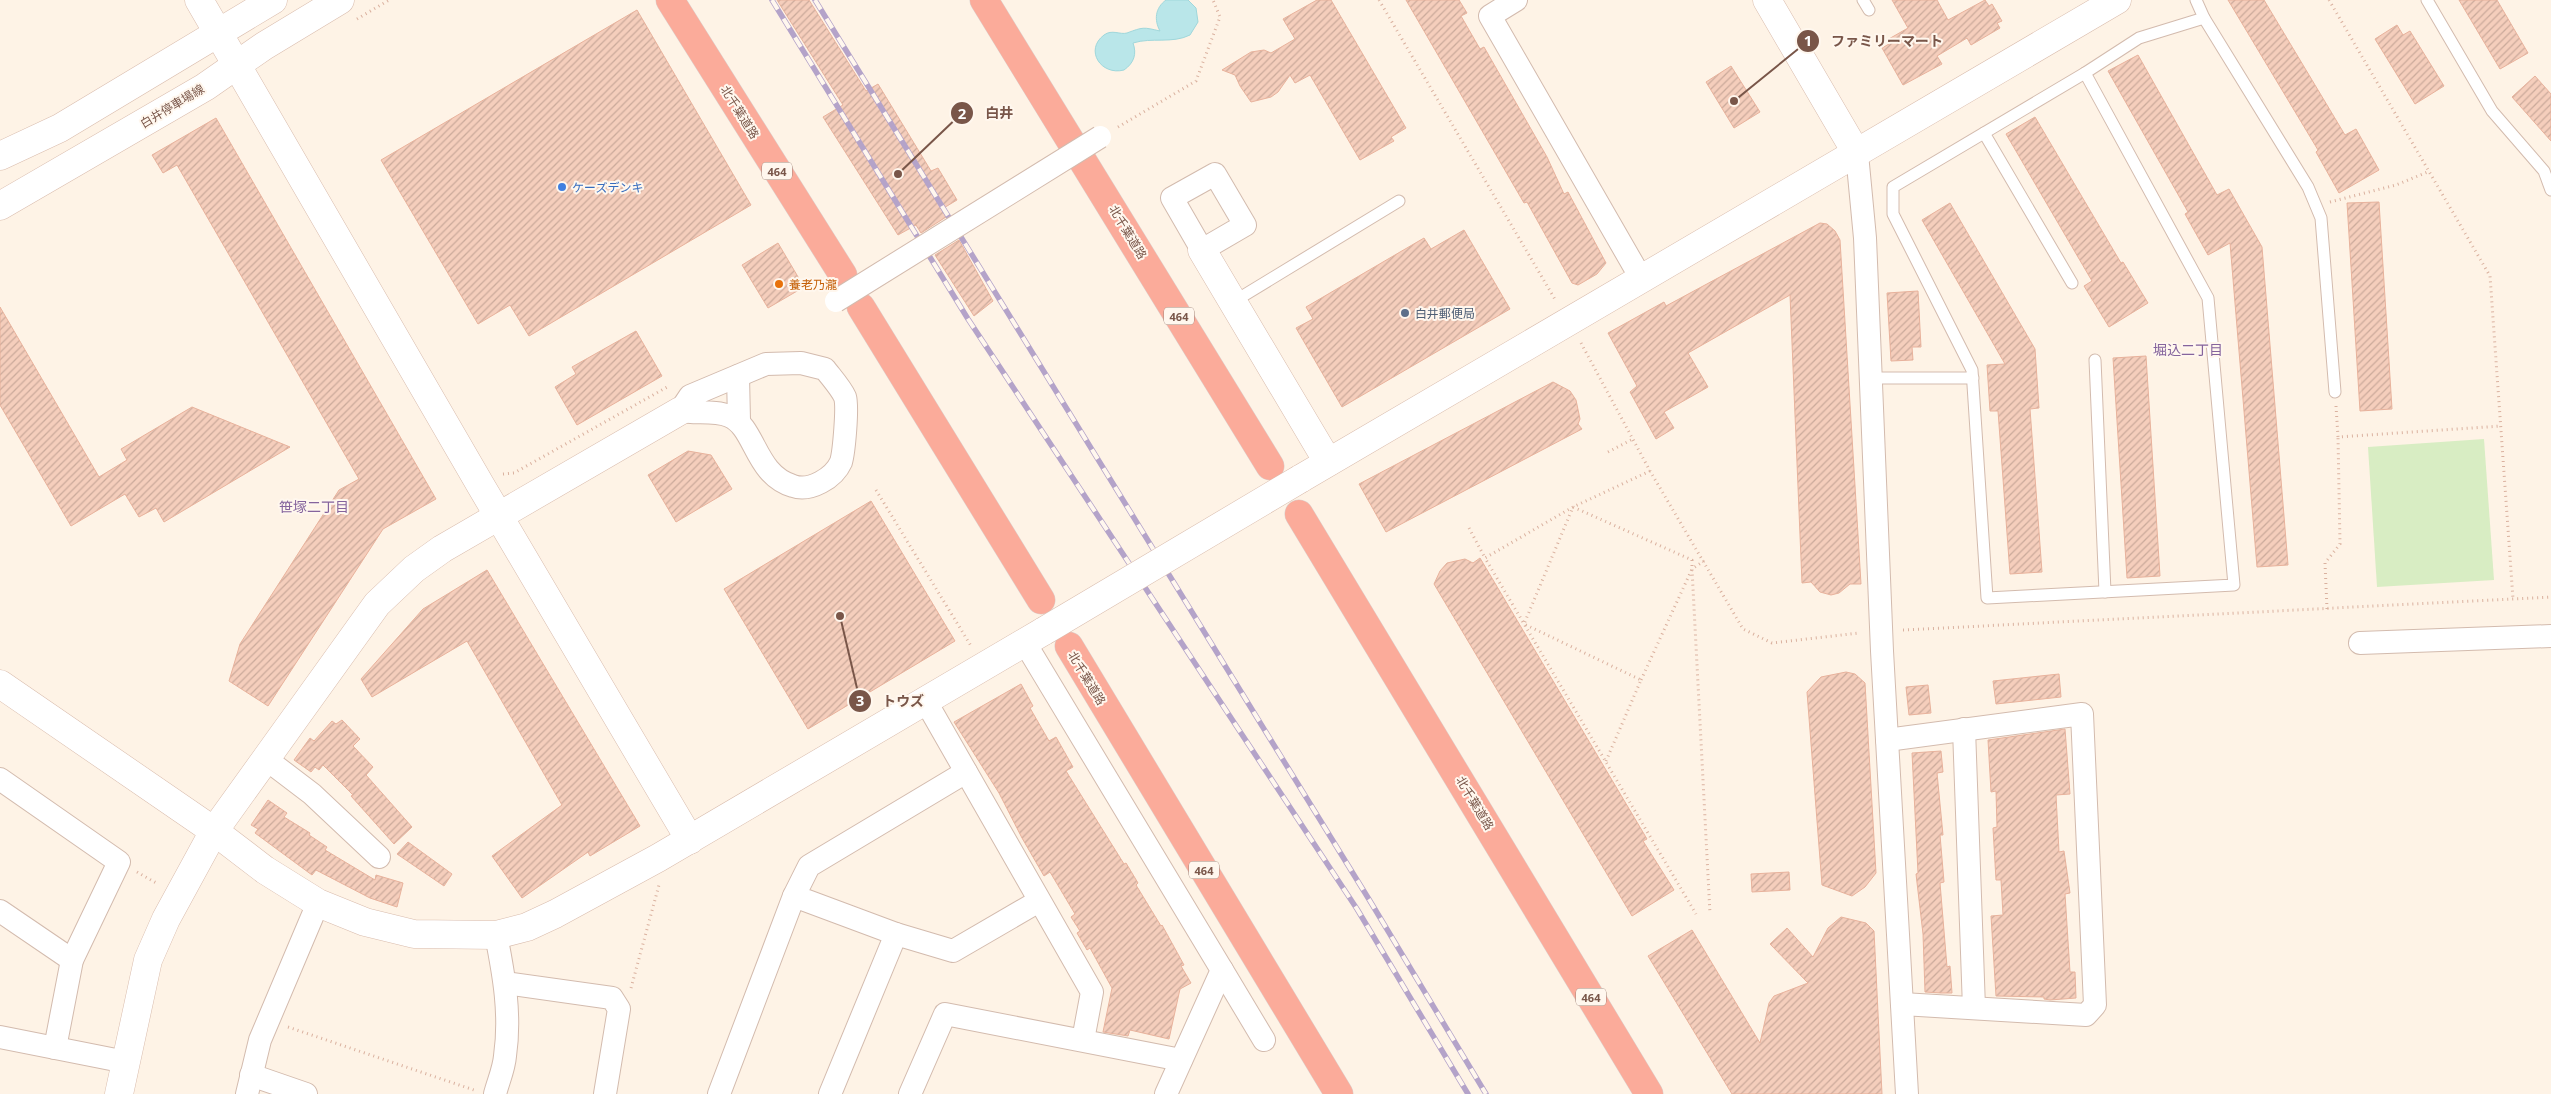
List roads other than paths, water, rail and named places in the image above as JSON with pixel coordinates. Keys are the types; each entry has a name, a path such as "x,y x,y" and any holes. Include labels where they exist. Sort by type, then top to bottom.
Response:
{"highway":[{"name":"北千葉道路","path":"670,0 843,275"},
{"name":"北千葉道路","path":"984,0 1270,466"},
{"path":"849,304 1041,600"},
{"name":"北千葉道路","path":"1299,514 1649,1094"},
{"name":"北千葉道路","path":"1068,646 1339,1094"}],"street":[{"path":"199,0 690,840"},
{"path":"0,156 60,128 273,0"},
{"path":"1516,0 1490,16 1642,280"},
{"path":"1767,0 1857,154 1865,238 1887,740 1907,1094"},
{"path":"0,684 214,831 265,870 318,903 365,922 414,934 496,935 527,927 555,914 690,840 1328,462 1642,280 2117,0"},
{"name":"白井停車場線","path":"0,206 205,87 237,65 347,10"},
{"path":"849,304 1100,138"},
{"path":"1202,250 1328,462"},
{"path":"119,1094 148,960 166,919 214,831 377,604 414,569 442,549 680,411 690,396 766,364 801,363 825,369 844,397 846,409 841,462 832,474 819,484 796,488 777,480 764,464 739,421 738,376"},
{"path":"680,411 728,415 739,421"},
{"path":"2360,643 2551,636"},
{"path":"1035,637 1222,970 1264,1040"},
{"path":"925,700 1092,992 1083,1040"},
{"path":"1887,740 2082,714 2095,1005 2086,1015 1902,1004"},
{"path":"1964,729 1974,1008"},
{"path":"266,759 312,794 379,857"},
{"path":"718,1094 794,896 809,866 966,772"},
{"path":"0,779 119,862 72,960 55,1048"},
{"path":"794,896 896,934 953,951 1039,901"},
{"path":"306,1094 249,1085 260,1040 318,903"},
{"path":"0,911 72,960"},
{"path":"830,1094 896,934"},
{"path":"486,1092 505,1057 507,1022 506,983 496,935"},
{"path":"1166,1094 1222,970"},
{"path":"506,983 612,998 619,1009 604,1094"},
{"path":"910,1094 944,1014 1181,1060"},
{"path":"0,1037 126,1062"}],"lane":[{"path":"2196,0 2204,18 2308,187 2321,218 2335,392"},
{"path":"2426,0 2492,111 2544,171 2551,190"},
{"path":"2085,73 2208,298 2234,586 1987,598 1972,370 1893,214 1893,187 2085,73 2139,38 2204,18"},
{"path":"1984,133 2072,283"},
{"path":"1233,302 1399,201"},
{"path":"2095,360 2105,592"},
{"path":"1871,378 1973,378"}],"water":[{"path":"1166,0 1188,0 1196,8 1198,22 1190,35 1169,40 1147,40 1133,43 1134,58 1124,70 1116,71 1102,66 1095,54 1098,41 1110,32 1127,33 1143,28 1160,31 1156,18 1158,10"}],"railway":[{"path":"772,0 968,319 1357,909 1468,1094"},
{"path":"815,0 1370,901 1486,1094"}],"place":[{"name":"ファミリーマート","path":"1734,101"},
{"name":"白井","path":"898,174"},
{"name":"ケーズデンキ","path":"562,187"},
{"name":"養老乃瀧","path":"779,284"},
{"name":"白井郵便局","path":"1405,313"},
{"name":"トウズ","path":"840,616"}],"district":[{"name":"堀込二丁目","path":"2188,349"},
{"name":"笹塚二丁目","path":"314,506"}]}
